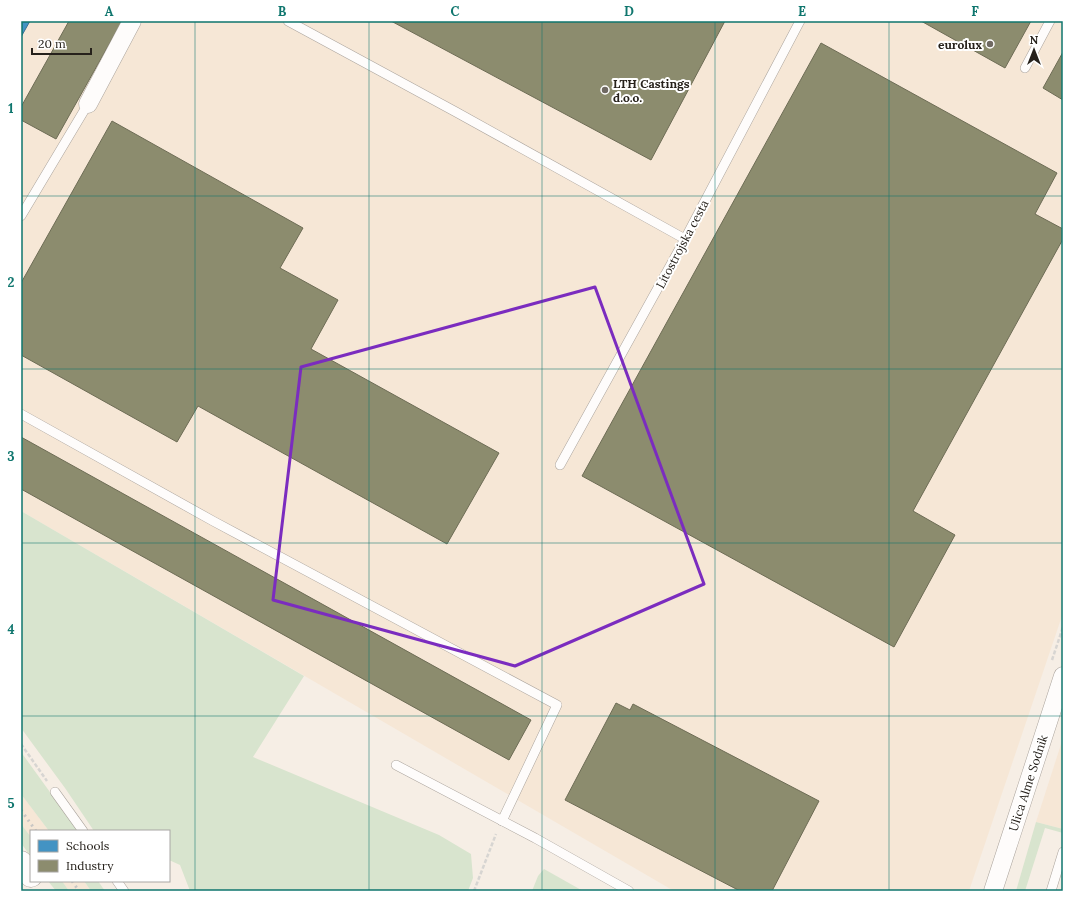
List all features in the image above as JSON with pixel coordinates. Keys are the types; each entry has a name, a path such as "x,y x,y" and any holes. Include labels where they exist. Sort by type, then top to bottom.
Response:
{"street":[{"path":"88,104 132,21"},
{"name":"Ulica Alme Sodnik","path":"992,891 1063,676"},
{"path":"21,862 30,875"},
{"path":"36,882 42,891"}],"lane":[{"path":"288,21 449,108 685,239"},
{"name":"Litostrojska cesta","path":"560,465 685,239 800,21"},
{"path":"1025,68 1050,21"},
{"path":"21,216 88,104"},
{"path":"21,414 213,521 557,705 502,821"},
{"path":"396,765 630,891"},
{"path":"55,792 81,830"},
{"path":"1051,891 1063,852"},
{"path":"118,882 124,891"}],"path":[{"path":"21,744 55,792"},
{"path":"474,891 502,821"}],"highlighted area":[{"path":"595,287 704,584 515,666 273,600 301,367"}],"shaded area":[{"path":"21,21 1063,21 1063,613 969,891 674,891 21,511"},
{"path":"1063,738 1063,829 1036,822"},
{"path":"21,794 48,830 30,830 30,836 21,824"},
{"path":"63,882 85,882 91,891 69,891"}],"green space":[{"path":"21,511 304,676 253,757 439,835 471,854 473,878 468,891 190,891 180,865 170,860 170,830 93,830 21,728"},
{"path":"21,752 77,830 48,830 21,794"},
{"path":"1036,822 1063,829 1063,833 1045,828 1025,891 1016,891"},
{"path":"21,824 30,836 30,856 21,843"},
{"path":"544,869 583,891 532,891 538,876"},
{"path":"49,882 63,882 69,891 56,891"},
{"path":"85,882 99,882 105,891 91,891"}],"building: Schools":[{"path":"21,21 30,21 21,37"}],"building: Industry":[{"path":"69,21 118,21 121,23 56,139 21,120 21,107"},
{"name":"LTH Castings d.o.o.","path":"391,21 725,21 651,160"},
{"name":"eurolux","path":"921,21 1031,21 1005,68"},
{"path":"821,43 1057,173 1035,214 1063,229 1063,239 913,511 955,535 894,647 582,476"},
{"path":"1063,52 1063,100 1043,88"},
{"path":"112,121 303,228 280,268 338,300 311,349 499,453 447,544 198,406 177,442 21,355 21,283"},
{"path":"21,437 531,720 509,760 21,489"},
{"path":"616,703 630,710 633,704 819,801 772,891 740,891 565,800"}],"railway":[{"path":"21,810 35,830"},
{"path":"73,882 79,891"}],"place":[{"name":"eurolux","path":"990,44"},
{"name":"LTH Castings d.o.o.","path":"605,90"}]}
